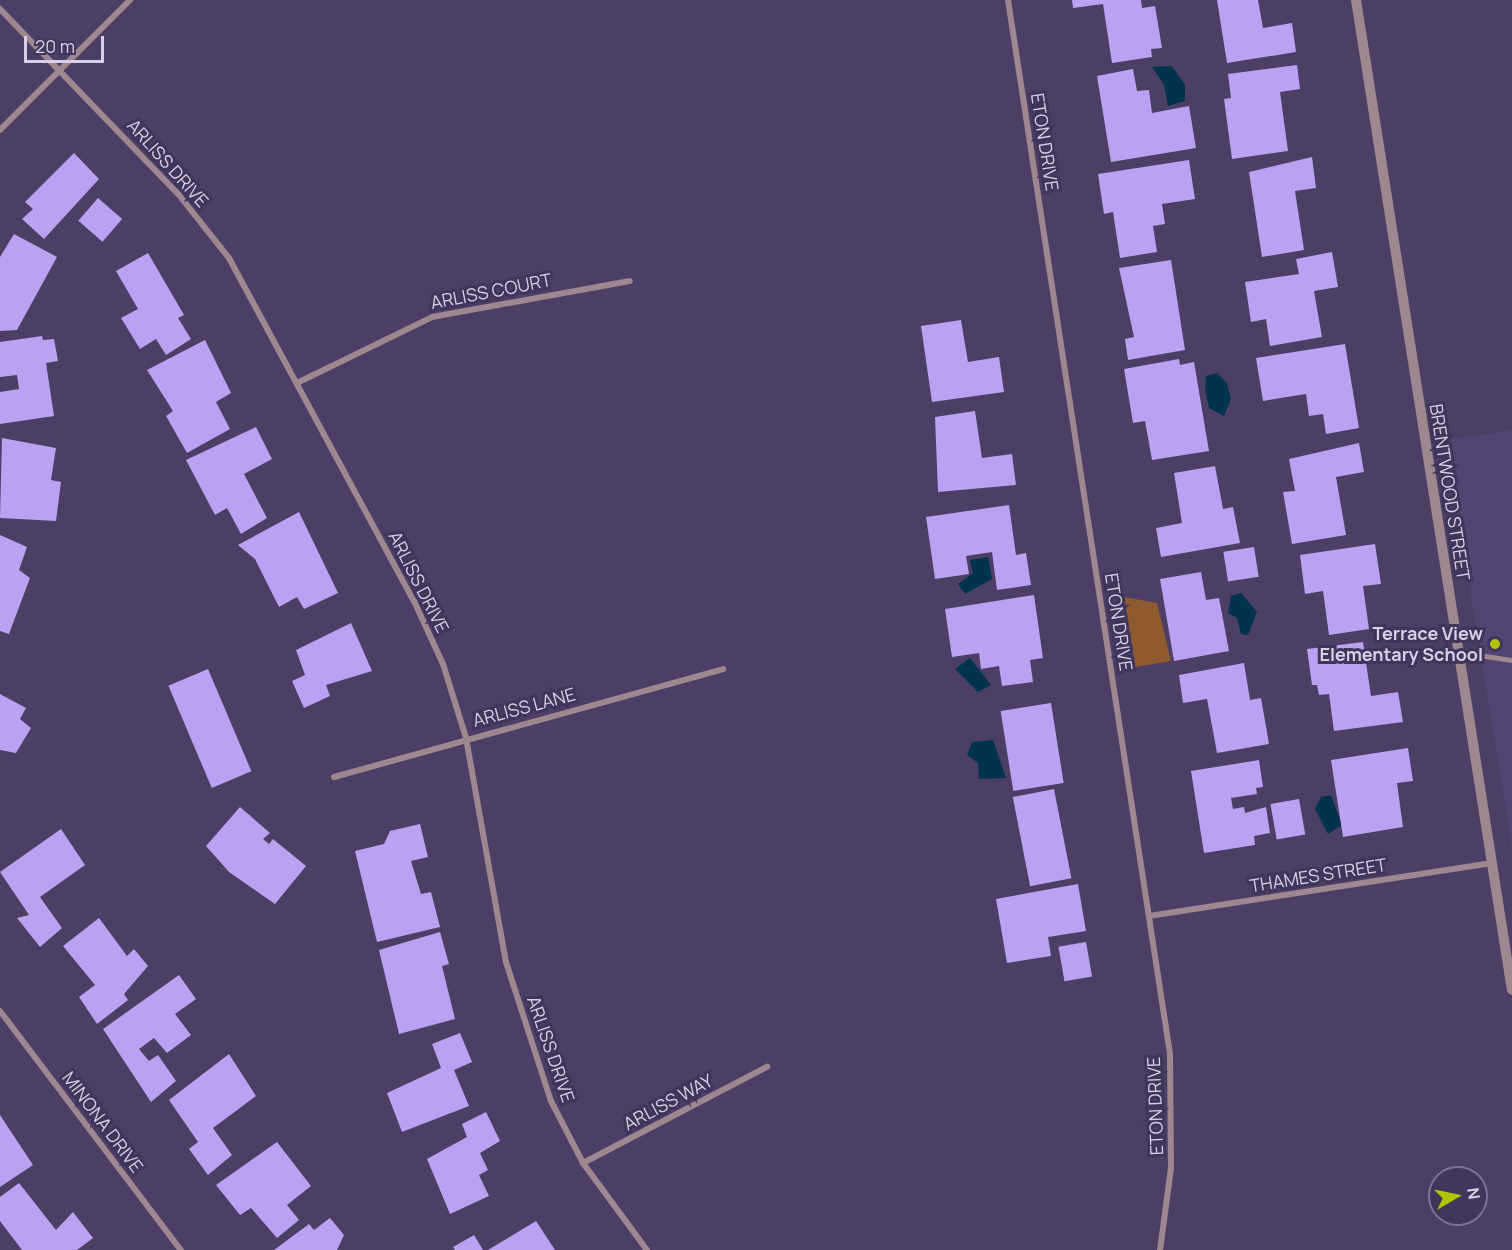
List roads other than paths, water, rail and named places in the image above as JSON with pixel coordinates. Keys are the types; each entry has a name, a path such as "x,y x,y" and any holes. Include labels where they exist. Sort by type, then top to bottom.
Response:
{"street":[{"path":"0,130 130,0"},
{"name":"ETON DRIVE","path":"1008,0 1149,916 1173,1092 1172,1168 1160,1250"},
{"name":"BRENTWOOD STREET","path":"1356,0 1512,990"},
{"name":"ARLISS DRIVE","path":"0,9 61,69 229,258 299,382 418,612 466,738 506,962 551,1101 583,1163 647,1250"},
{"name":"ARLISS COURT","path":"299,382 432,317 630,281"},
{"name":"ARLISS LANE","path":"334,777 466,738 723,669"},
{"name":"THAMES STREET","path":"1149,916 1492,863"},
{"name":"MINONA DRIVE","path":"0,1011 182,1250"},
{"name":"ARLISS WAY","path":"583,1163 767,1067"}],"lane":[{"path":"1459,652 1512,660"}],"water":[{"path":"1172,66 1185,85 1185,101 1168,106 1164,85 1152,67"},
{"path":"1217,373 1227,383 1231,399 1224,416 1209,408 1205,388 1206,376"},
{"path":"988,557 992,579 965,594 958,584 973,573 970,560"},
{"path":"1241,593 1257,612 1248,635 1241,634 1237,618 1228,613 1231,596"},
{"path":"970,658 991,685 978,692 955,669"},
{"path":"993,740 1006,778 979,779 978,763 967,755 972,742"},
{"path":"1331,795 1342,825 1328,834 1315,809 1321,797"}],"place":[{"name":"Terrace View Elementary School","path":"1495,644"}]}
